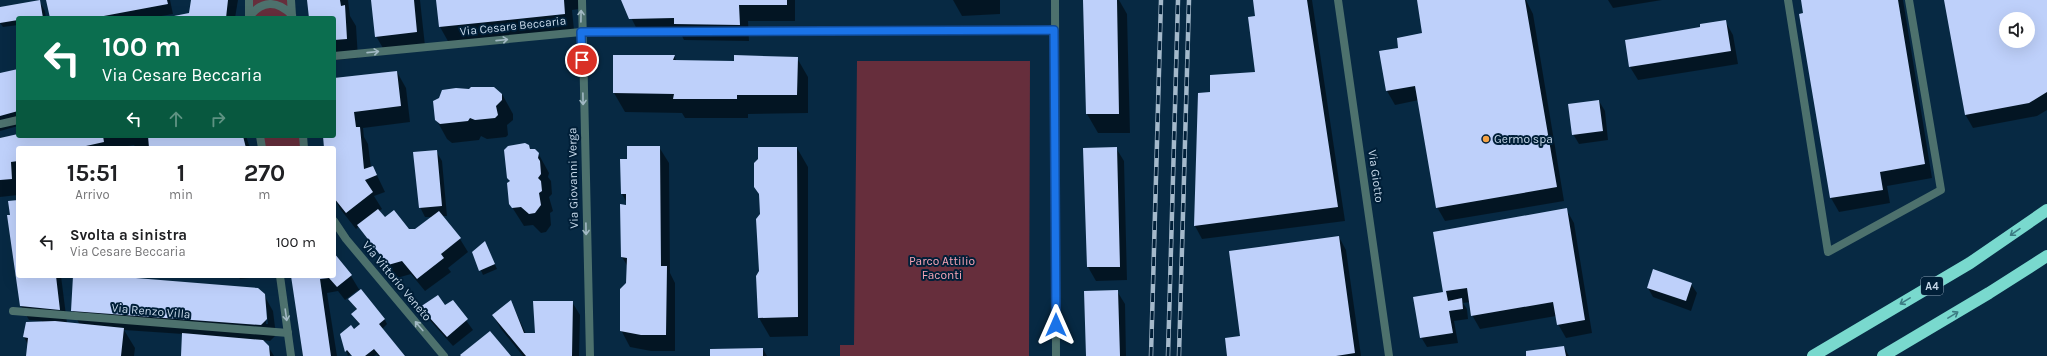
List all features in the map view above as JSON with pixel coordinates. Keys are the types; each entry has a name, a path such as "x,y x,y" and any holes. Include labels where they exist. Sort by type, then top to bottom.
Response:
{"highway":[{"name":"A4","path":"1813,356 1970,263 2047,210"},
{"path":"1883,356 1989,293 2047,256"}],"street":[{"path":"249,0 249,16"},
{"path":"291,0 292,16"},
{"name":"Via Giovanni Verga","path":"582,0 581,32 590,356"},
{"path":"1055,0 1056,356"},
{"name":"Via Giotto","path":"1338,0 1389,356"},
{"path":"1788,0 1828,252 1941,190 1909,0"},
{"path":"250,16 257,6 265,3 281,5 292,16"},
{"name":"Via Cesare Beccaria","path":"336,56 581,32 1054,30"},
{"path":"0,124 16,120"},
{"name":"Via Vittorio Veneto","path":"336,224 346,239 444,356"},
{"path":"280,278 291,356"},
{"name":"Via Renzo Villa","path":"12,311 288,333"}],"green space":[{"path":"249,0 291,0 292,16 249,16"},
{"name":"Parco Attilio Faconti","path":"857,61 1030,61 1029,356 840,356 840,345 854,345"},
{"path":"260,138 303,138 304,146 262,146"}],"building":[{"path":"40,0 43,16 16,16 16,20 0,23 0,7"},
{"path":"46,0 167,0 168,4 104,16 50,16"},
{"path":"191,0 228,0 226,16 174,16 189,13"},
{"path":"307,0 340,0 341,6 345,5 347,39 336,40 336,16 309,16"},
{"path":"371,0 414,0 417,32 375,37"},
{"path":"436,0 564,0 565,14 439,27"},
{"path":"621,0 787,0 787,5 739,5 740,25 674,24 674,18 629,19"},
{"path":"1083,0 1117,0 1119,114 1086,114"},
{"path":"1253,0 1307,0 1338,207 1194,226 1198,93 1210,92 1210,75 1255,72 1248,17 1255,16"},
{"name":"Germo spa","path":"1417,0 1525,0 1557,187 1436,208 1415,86 1386,91 1379,51 1398,48 1397,38 1422,33"},
{"path":"1801,0 1898,0 1925,164 1880,172 1883,190 1830,198 1799,14 1803,13"},
{"path":"1944,0 2047,0 2047,92 2029,103 1965,115"},
{"path":"1726,20 1731,51 1629,67 1625,40 1700,27 1700,24"},
{"path":"613,55 675,55 673,60 734,61 734,55 798,57 797,95 737,95 737,99 673,99 674,94 613,93"},
{"path":"16,69 16,112 0,116 0,73"},
{"path":"397,71 401,106 354,112 356,127 360,127 364,169 373,166 377,175 365,180 373,192 346,213 336,200 336,146 324,146 323,138 336,138 336,78"},
{"path":"471,87 494,87 502,94 502,100 496,106 498,115 495,118 475,120 470,118 468,121 440,124 435,120 433,101 439,98 442,90 456,88 469,89"},
{"path":"1599,100 1603,131 1572,135 1568,104"},
{"path":"16,134 16,138 103,138 104,142 86,146 16,146 16,161 11,162 12,179 0,180 0,138"},
{"path":"148,138 244,138 246,146 149,146"},
{"path":"525,143 529,145 530,149 535,149 539,153 538,158 540,161 541,174 538,178 541,181 542,191 539,193 541,205 535,213 529,214 521,207 512,208 509,204 507,183 510,181 507,178 504,150 508,146"},
{"path":"627,146 660,146 661,266 667,266 666,335 641,335 620,331 620,289 626,283 627,258 621,257 620,204 626,205 626,194 621,194 620,159 627,159"},
{"path":"758,147 797,147 798,317 758,318 756,276 759,271 756,219 760,214 759,194 754,187 754,163 758,159"},
{"path":"1117,147 1120,267 1087,267 1083,148"},
{"path":"437,150 442,206 419,208 413,152"},
{"path":"16,200 16,278 7,215 10,215 8,201"},
{"path":"1567,208 1585,320 1557,325 1553,302 1471,316 1467,288 1446,291 1448,301 1462,298 1463,309 1449,311 1453,333 1420,338 1413,297 1443,292 1433,232"},
{"path":"378,209 385,217 394,210 409,229 415,229 439,211 461,238 441,254 444,258 417,279 402,261 388,265 357,225"},
{"path":"1339,236 1355,353 1336,356 1227,356 1225,338 1240,336 1229,251"},
{"path":"485,241 495,264 479,271 472,252"},
{"path":"336,255 352,275 337,287 329,278 336,278"},
{"path":"1653,269 1692,283 1686,301 1647,288"},
{"path":"16,278 56,278 60,310 20,306"},
{"path":"73,278 136,278 258,288 265,294 267,319 261,325 71,311"},
{"path":"291,278 329,278 320,279 331,356 303,356"},
{"path":"361,289 385,319 379,324 405,356 380,356 374,349 365,356 352,356 347,350 345,352 340,334 351,325 354,329 360,324 351,314 357,309 348,299"},
{"path":"1118,290 1120,356 1086,356 1084,291"},
{"path":"438,295 445,305 453,300 468,319 447,337 420,307"},
{"path":"511,300 524,333 535,333 533,301 573,301 572,356 526,356 492,315"},
{"path":"55,321 124,328 121,356 26,356 28,338 23,337 26,322"},
{"path":"490,331 511,356 460,355"},
{"path":"182,333 263,340 269,346 270,356 181,356"},
{"path":"1564,346 1566,356 1526,356 1526,351"},
{"path":"763,348 763,356 710,356 710,349"}],"railway":[{"path":"1151,356 1161,0"},
{"path":"1168,356 1178,0"},
{"path":"1179,356 1189,0"}],"place":[{"name":"Germo spa","path":"1486,139"}],"route":[{"path":"582,60 581,32 1054,30 1056,325"}]}
